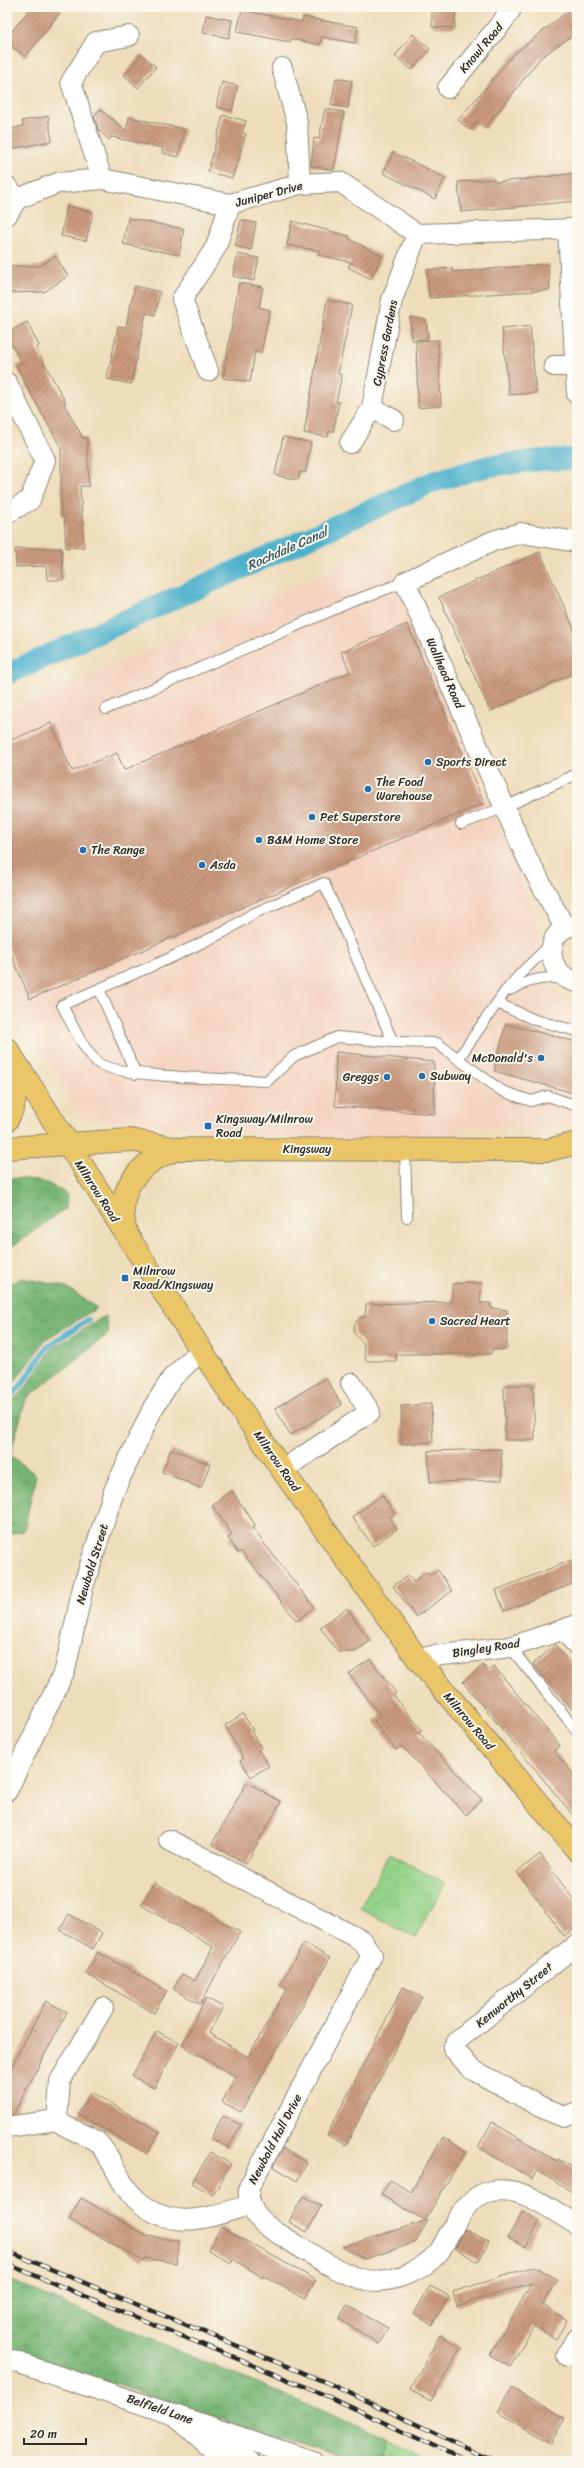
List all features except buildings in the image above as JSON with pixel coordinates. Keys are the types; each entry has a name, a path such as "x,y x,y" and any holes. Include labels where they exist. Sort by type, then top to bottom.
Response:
{"main road":[{"path":"7,1120 13,1108 16,1092 9,1052"},
{"name":"Milnrow Road","path":"9,1052 67,1145 201,1350 282,1470 417,1658 577,1850"},
{"name":"Kingsway","path":"7,1148 130,1140 178,1149 548,1150 577,1143"},
{"path":"128,1238 122,1211 129,1185 145,1166 178,1149"},
{"name":"Kingsway","path":"548,1150 577,1160"}],"street":[{"name":"Knowl Road","path":"448,88 503,21 512,7"},
{"path":"102,179 71,82 96,42 129,36"},
{"path":"282,68 297,122 300,184"},
{"name":"Juniper Drive","path":"10,200 58,183 102,179 230,204 300,184 340,182 417,234"},
{"path":"208,371 182,299 216,247 230,204"},
{"path":"417,234 572,229 577,394"},
{"name":"Cypress Gardens","path":"350,443 372,408 392,300 417,234"},
{"path":"554,366 575,366"},
{"path":"7,383 45,460 30,500 7,513"},
{"path":"372,408 394,420"},
{"path":"406,582 493,541 521,533 577,542"},
{"name":"Wallhead Road","path":"406,582 527,858 565,932"},
{"path":"565,932 552,959 560,974 572,980"},
{"name":"Newbold Street","path":"7,1791 65,1670 83,1587 114,1491 153,1408 172,1378 201,1350"},
{"path":"282,1470 370,1412 351,1383"},
{"path":"571,1628 577,1646"},
{"name":"Bingley Road","path":"417,1658 510,1647 571,1628"},
{"name":"Newbold Hall Drive","path":"169,1840 361,1940 372,1955 249,2187 249,2205"},
{"name":"Kenworthy Street","path":"577,1944 459,2039 453,2048 470,2069 547,2110 564,2117 577,2112"},
{"path":"103,2008 60,2081 57,2120 63,2127 98,2143 130,2193 150,2210 169,2218 190,2221 249,2205 256,2216 269,2229 347,2274 367,2280 394,2278 417,2270 429,2262 439,2252 460,2213 475,2199 490,2191 505,2189 519,2192 577,2225"},
{"path":"7,2127 57,2120"},
{"name":"Belfield Lane","path":"7,2358 312,2461"},
{"path":"174,2414 208,2445 249,2461"}],"lane":[{"path":"106,709 353,600 406,582"},
{"path":"462,824 505,807 577,774"},
{"path":"393,1042 324,884 252,914 224,932 168,959 62,1004 83,1044 98,1063 136,1074 266,1081 294,1056 337,1037 393,1042 436,1042 502,1091 531,1101 548,1096 577,1106"},
{"path":"458,1059 504,993 521,973 565,932"},
{"path":"504,993 522,983 553,978 572,980"},
{"path":"99,989 136,1074"},
{"path":"497,1003 534,1020 577,1031"},
{"path":"405,1150 407,1217"},
{"path":"510,1647 577,1731"}],"shaded area":[{"path":"383,547 538,924 544,985 577,1009 577,1126 466,1127 439,1150 83,1119 7,995 7,712"}],"green space":[{"path":"7,1178 39,1181 52,1186 67,1195 66,1208 7,1250"},
{"path":"22,1278 66,1287 97,1308 46,1339 15,1381 7,1389 7,1285"},
{"path":"105,1316 109,1333 26,1399 10,1455 36,1475 24,1531 7,1534 7,1406 24,1390 52,1349"},
{"path":"390,1853 445,1884 415,1938 360,1908"},
{"path":"7,2279 389,2439 386,2461 350,2461 7,2349"},
{"path":"389,2439 438,2461 386,2461"}],"waterway":[{"name":"Rochdale Canal","path":"7,674 435,481 489,466 540,460 577,459"},
{"path":"7,1399 20,1387 48,1346 88,1320"}],"railway":[{"path":"7,2251 330,2384 495,2461"},
{"path":"7,2264 325,2395 466,2461"}],"place":[{"name":"Sports Direct","path":"428,762"},
{"name":"The Food Warehouse","path":"368,789"},
{"name":"Pet Superstore","path":"312,817"},
{"name":"B&M Home Store","path":"259,840"},
{"name":"The Range","path":"83,850"},
{"name":"Asda","path":"202,865"},
{"name":"McDonald's","path":"541,1058"},
{"name":"Subway","path":"422,1076"},
{"name":"Greggs","path":"387,1077"},
{"name":"Kingsway/Milnrow Road","path":"208,1126"},
{"name":"Milnrow Road/Kingsway","path":"125,1278"},
{"name":"Sacred Heart","path":"432,1321"}]}
